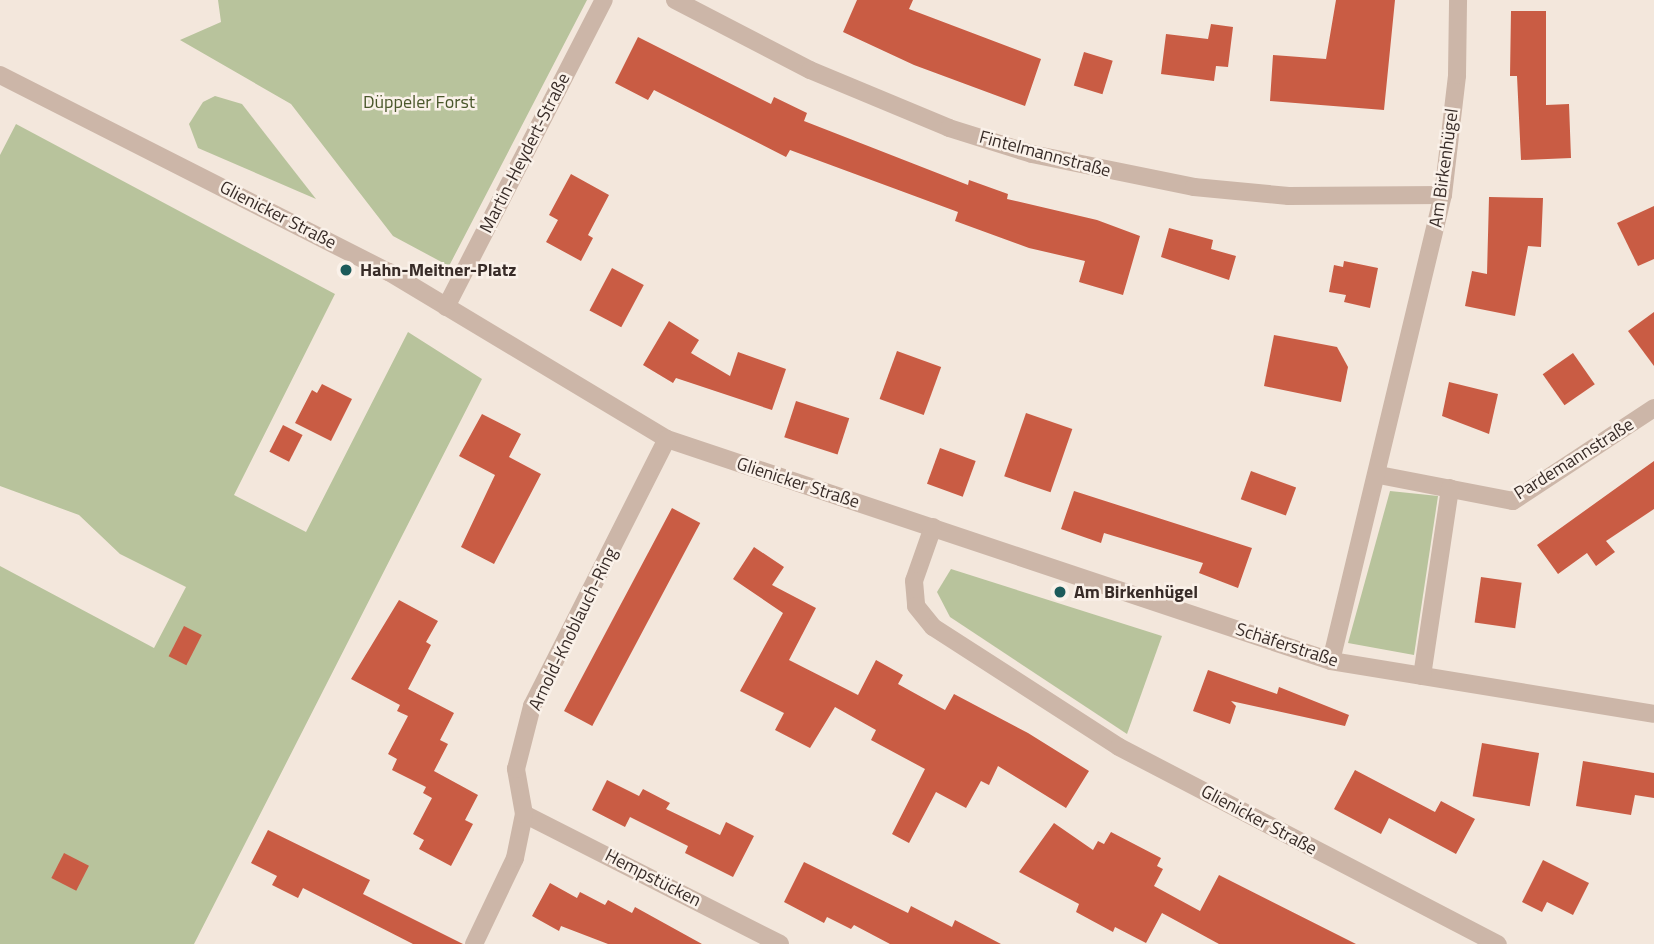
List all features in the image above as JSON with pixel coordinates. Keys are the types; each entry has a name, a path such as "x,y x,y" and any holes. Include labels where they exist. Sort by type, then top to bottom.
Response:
{"street":[{"name":"Martin-Heydert-Straße","path":"446,307 604,0"},
{"name":"Fintelmannstraße","path":"675,0 810,70 950,128 1032,154 1208,188 1289,196 1444,195"},
{"name":"Am Birkenhügel","path":"1331,661 1380,475 1444,195 1457,75 1458,0"},
{"name":"Glienicker Straße","path":"0,75 322,237 446,307 667,439 933,527 914,581 916,606 933,627 1119,747 1498,944"},
{"name":"Pardemannstraße","path":"1380,475 1513,501 1654,408"},
{"name":"Arnold-Knoblauch-Ring","path":"474,944 514,858 524,814 516,769 532,706 667,439"},
{"path":"1422,676 1451,488"},
{"name":"Schäferstraße","path":"933,527 1331,661 1654,713"},
{"name":"Hempstücken","path":"524,814 780,944"}],"green space":[{"name":"Düppeler Forst","path":"218,0 587,0 449,266 393,236 291,104 180,40 221,22"},
{"path":"215,96 242,104 316,199 198,148 189,124 203,102"},
{"path":"16,124 335,294 234,495 306,532 408,332 482,379 194,944 0,944 0,566 154,648 186,587 120,554 79,515 0,486 0,155"},
{"path":"1390,491 1438,496 1414,655 1348,643"},
{"path":"951,569 1162,636 1127,734 950,617 937,592"}],"building":[{"path":"857,0 913,0 909,9 1041,59 1025,106 914,65 843,32"},
{"path":"1336,0 1395,0 1384,110 1270,101 1273,55 1326,59"},
{"path":"1511,11 1546,11 1546,105 1569,104 1571,158 1521,160 1517,76 1510,76"},
{"path":"1211,24 1233,27 1228,67 1216,66 1214,81 1161,74 1166,34 1208,39"},
{"path":"638,37 771,104 774,97 807,113 804,121 968,185 969,180 1008,194 1007,199 1097,220 1140,236 1123,295 1079,282 1085,261 1029,248 955,221 958,212 790,150 786,157 654,90 648,100 615,83"},
{"path":"1084,52 1113,61 1102,94 1074,85"},
{"path":"571,174 609,195 588,235 593,238 581,261 546,242 558,220 549,215"},
{"path":"1489,197 1543,198 1541,247 1528,246 1515,316 1465,306 1472,271 1487,274"},
{"path":"1654,206 1654,259 1638,266 1617,223"},
{"path":"1169,228 1213,240 1211,249 1236,256 1229,280 1161,257"},
{"path":"1344,261 1378,268 1370,308 1344,302 1346,295 1329,292 1334,265 1343,267"},
{"path":"612,268 644,285 621,327 589,310"},
{"path":"1654,312 1654,366 1628,331"},
{"path":"669,321 699,340 691,353 730,376 738,352 786,369 772,410 676,378 673,383 643,365"},
{"path":"1274,335 1337,347 1348,367 1341,402 1264,386"},
{"path":"897,351 941,367 924,415 880,399"},
{"path":"1573,353 1595,384 1564,405 1543,374"},
{"path":"1449,382 1498,394 1489,434 1442,416"},
{"path":"322,384 352,399 331,441 295,423 312,390 317,393"},
{"path":"796,401 849,418 838,454 784,437"},
{"path":"1026,413 1072,429 1051,492 1004,476"},
{"path":"482,414 521,434 509,457 541,474 494,564 461,547 495,475 459,456"},
{"path":"283,425 303,435 289,462 269,452"},
{"path":"940,448 976,461 963,497 927,484"},
{"path":"1654,461 1654,509 1606,541 1615,552 1596,566 1587,553 1558,574 1537,545"},
{"path":"1251,471 1296,487 1286,516 1241,499"},
{"path":"1074,491 1252,548 1238,588 1199,573 1203,563 1104,533 1101,543 1061,529"},
{"path":"672,508 700,523 592,726 564,711"},
{"path":"754,547 784,567 772,585 816,608 789,660 858,695 876,660 903,675 898,684 945,710 954,694 1028,733 1089,771 1066,808 998,766 989,785 981,781 966,808 936,792 909,843 892,834 925,769 871,740 876,730 835,707 810,748 775,730 784,713 740,691 783,613 733,579"},
{"path":"1481,577 1522,583 1515,628 1475,623"},
{"path":"399,600 438,621 426,642 431,645 408,689 454,713 440,740 448,744 434,771 478,795 465,820 473,824 451,866 419,849 424,840 413,834 432,798 423,793 426,787 392,770 397,759 388,754 408,716 397,711 400,705 351,679"},
{"path":"184,626 202,635 186,665 169,656"},
{"path":"1208,670 1277,694 1279,687 1349,715 1345,726 1231,701 1236,706 1230,724 1193,711"},
{"path":"1482,743 1539,753 1530,806 1473,796"},
{"path":"1583,761 1654,773 1654,798 1635,795 1631,815 1576,806"},
{"path":"1355,770 1435,812 1441,801 1475,819 1456,854 1389,818 1381,834 1334,809"},
{"path":"607,780 639,796 643,789 670,803 666,809 720,835 726,822 754,836 733,877 685,853 688,846 630,817 625,827 592,810"},
{"path":"1054,823 1093,850 1098,841 1104,844 1111,832 1161,858 1157,866 1163,869 1154,886 1200,911 1219,875 1356,944 1219,944 1162,913 1146,943 1115,927 1113,932 1076,912 1079,904 1019,872"},
{"path":"268,830 370,880 363,894 463,944 413,944 303,888 298,898 272,885 277,876 251,863"},
{"path":"64,853 89,866 76,891 51,878"},
{"path":"1543,860 1589,883 1573,915 1547,902 1542,912 1522,902"},
{"path":"804,862 908,913 911,906 952,927 955,920 1001,944 890,944 854,925 851,929 827,917 824,923 784,902"},
{"path":"550,883 577,898 580,892 605,905 608,900 632,913 635,907 702,944 608,944 561,926 559,931 532,916"}],"place":[{"name":"Hahn-Meitner-Platz","path":"346,270"},
{"name":"Am Birkenhügel","path":"1060,592"}]}
